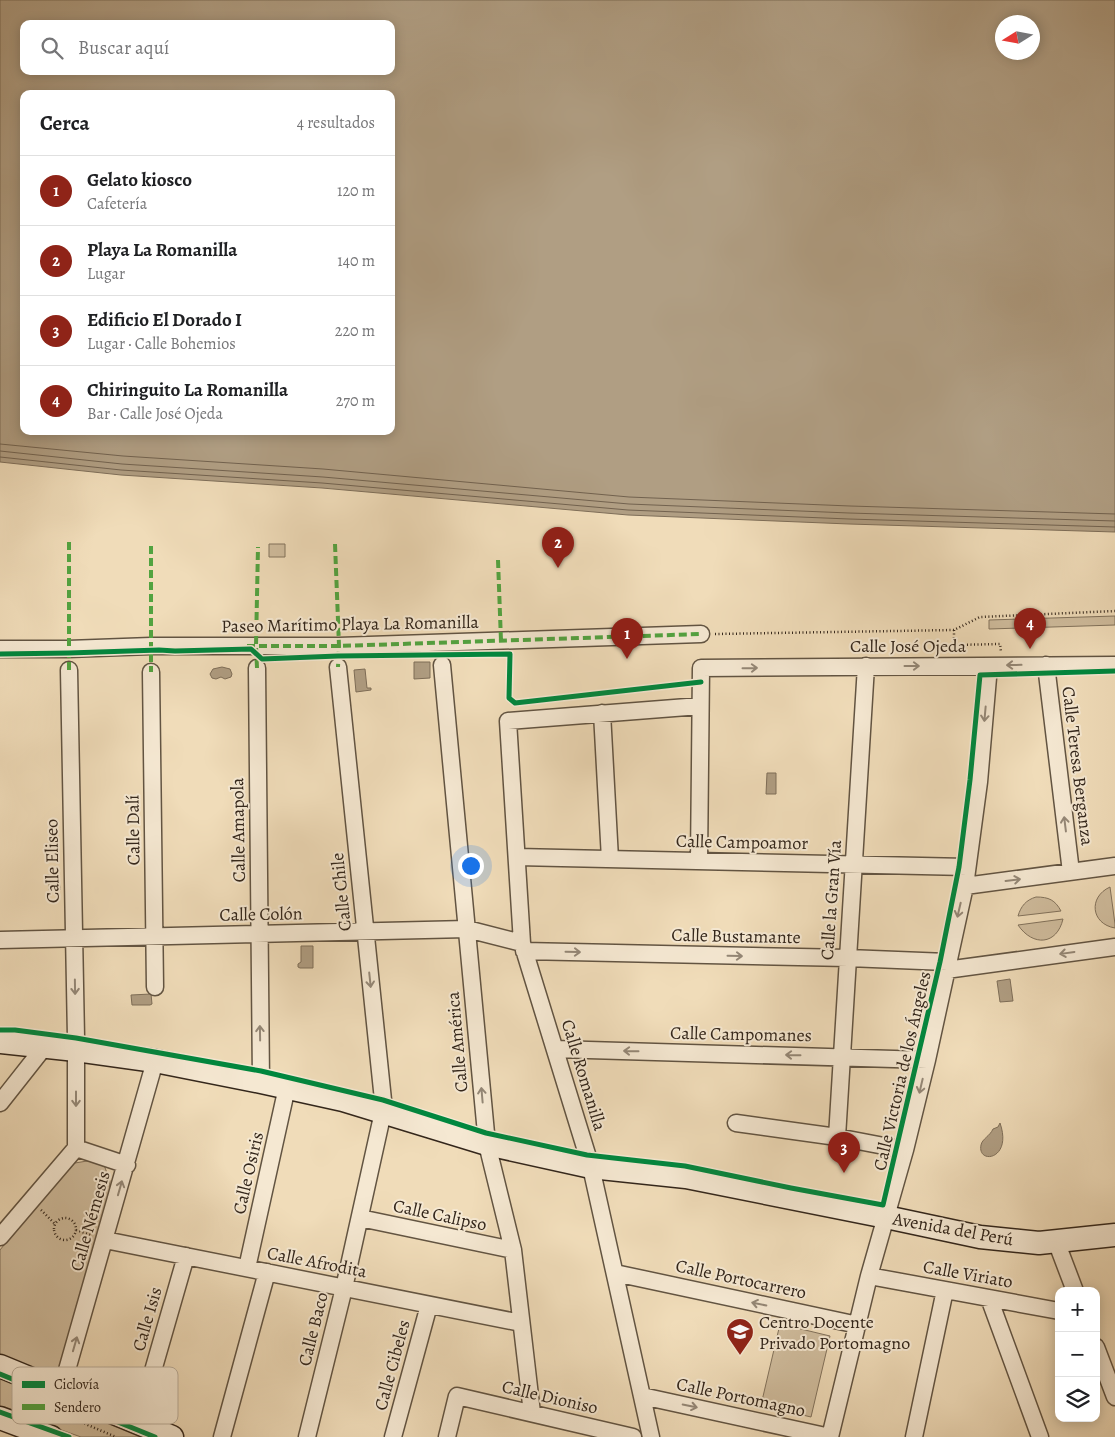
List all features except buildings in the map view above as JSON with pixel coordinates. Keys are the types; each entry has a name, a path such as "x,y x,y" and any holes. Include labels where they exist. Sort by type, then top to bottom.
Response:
{"street":[{"name":"Paseo Marítimo Playa La Romanilla","path":"0,649 151,646 339,646 701,634"},
{"name":"Calle América","path":"442,665 487,1144 513,1250 532,1413"},
{"name":"Calle Teresa Berganza","path":"1046,665 1071,872"},
{"name":"Calle José Ojeda","path":"700,706 701,668 1115,665"},
{"name":"Calle la Gran Vía","path":"837,1138 866,666"},
{"name":"Calle Victoria de los Ángeles","path":"830,1437 869,1276 905,1150 927,1060 965,886 996,666"},
{"name":"Calle Chile","path":"338,667 383,1112"},
{"name":"Calle Amapola","path":"257,668 261,1082"},
{"name":"Calle Eliseo","path":"68,670 76,1050 76,1148"},
{"name":"Calle Dalí","path":"151,672 155,987"},
{"path":"610,859 602,713 700,706 699,861"},
{"name":"Calle Romanilla","path":"602,713 508,721 523,947 591,1167 651,1437"},
{"name":"Calle Campoamor","path":"517,857 967,867"},
{"path":"965,886 1115,866"},
{"name":"Calle Colón","path":"0,940 467,930 523,947"},
{"name":"Calle Bustamante","path":"523,947 848,958 947,966 1115,947"},
{"name":"Avenida del Perú","path":"0,1042 156,1061 288,1087 343,1100 487,1144 591,1167 686,1177 980,1237 1039,1243 1115,1234"},
{"path":"0,1103 45,1046"},
{"name":"Calle Campomanes","path":"555,1049 927,1060"},
{"name":"Calle Némesis","path":"68,1367 156,1061"},
{"name":"Calle Osiris","path":"247,1268 288,1087"},
{"name":"Calle Baco","path":"307,1437 344,1288 383,1112"},
{"path":"736,1123 905,1150"},
{"path":"0,1237 76,1148 127,1164"},
{"name":"Calle Calipso","path":"360,1218 513,1250"},
{"name":"Calle Afrodita","path":"105,1240 521,1323"},
{"path":"1056,1241 1073,1287"},
{"name":"Calle Isis","path":"154,1367 186,1256"},
{"path":"222,1437 267,1272"},
{"name":"Calle Portocarrero","path":"615,1273 858,1325"},
{"name":"Calle Viriato","path":"869,1276 1055,1310"},
{"path":"914,1437 945,1290"},
{"path":"989,1298 1040,1437"},
{"name":"Calle Cibeles","path":"393,1437 429,1304"},
{"path":"1100,1358 1115,1397"},
{"path":"0,1366 12,1371"},
{"name":"Calle Dioniso","path":"447,1437 457,1396 633,1437"},
{"name":"Calle Portomagno","path":"642,1396 830,1437"},
{"path":"0,1418 12,1422"},
{"path":"16,1424 51,1437"},
{"path":"140,1424 172,1437"}],"path":[{"path":"701,634 954,630 980,617 1115,611"},
{"path":"954,630 954,645 1000,644 996,666"},
{"path":"31,1201 56,1224"},
{"path":"61,1219 69,1219 75,1226 75,1233 71,1238 61,1239 54,1231 56,1224 61,1219"},
{"path":"86,1424 116,1437"}],"shaded area":[{"path":"269,544 285,544 285,557 269,557"},
{"path":"1115,616 1115,625 989,629 989,620"},
{"path":"1110,887 1115,928 1101,921 1095,910 1098,897"},
{"path":"1036,897 1051,900 1061,911 1018,916 1024,904"},
{"path":"1063,919 1056,934 1044,940 1037,940 1031,937 1018,925"},
{"path":"93,1160 104,1165 110,1181 109,1197 60,1367 21,1367 0,1359 0,1250 69,1164"},
{"path":"780,1324 830,1336 811,1417 761,1405"},
{"path":"0,1377 12,1382 12,1412 0,1408"},
{"path":"45,1424 118,1424 151,1437 81,1437"}],"water":[{"path":"0,0 1115,0 1115,532 628,515 322,488 121,475 0,462"},
{"path":"414,662 430,662 430,678 414,679"},
{"path":"222,667 230,669 231,677 225,679 221,677 212,678 210,674 213,669"},
{"path":"365,669 367,688 371,688 371,690 356,692 354,670"},
{"path":"767,773 776,773 776,794 766,794"},
{"path":"45,875 59,875 60,890 49,890 49,880 45,880"},
{"path":"301,946 313,946 313,968 298,967 298,964 301,962"},
{"path":"1010,979 1013,1001 1000,1002 997,981"},
{"path":"151,994 152,1004 132,1005 131,995"},
{"path":"1000,1123 1003,1135 999,1151 989,1157 984,1155 981,1151 981,1145 984,1139"}],"marked path":[{"path":"69,539 69,670"},
{"path":"335,544 339,646 338,667"},
{"path":"151,546 151,672"},
{"path":"257,668 258,547"},
{"path":"498,560 501,641"},
{"path":"247,646 339,646 701,634"}],"cycle path":[{"path":"0,654 251,649 262,659 510,654 509,698 515,703 701,682"},
{"path":"0,1030 15,1030 76,1038 261,1071 383,1100 486,1133 587,1155 685,1166 883,1205 940,962 959,867 980,675 1115,671"},
{"path":"0,1374 12,1379"},
{"path":"0,1412 12,1416"},
{"path":"33,1424 69,1437"},
{"path":"123,1424 155,1437"}],"place":[{"name":"Playa La Romanilla","path":"558,568"},
{"name":"Chiringuito La Romanilla","path":"1030,649"},
{"name":"Gelato kiosco","path":"627,659"},
{"name":"Edificio El Dorado I","path":"844,1173"},
{"name":"Centro Docente Privado Portomagno","path":"740,1356"}]}
